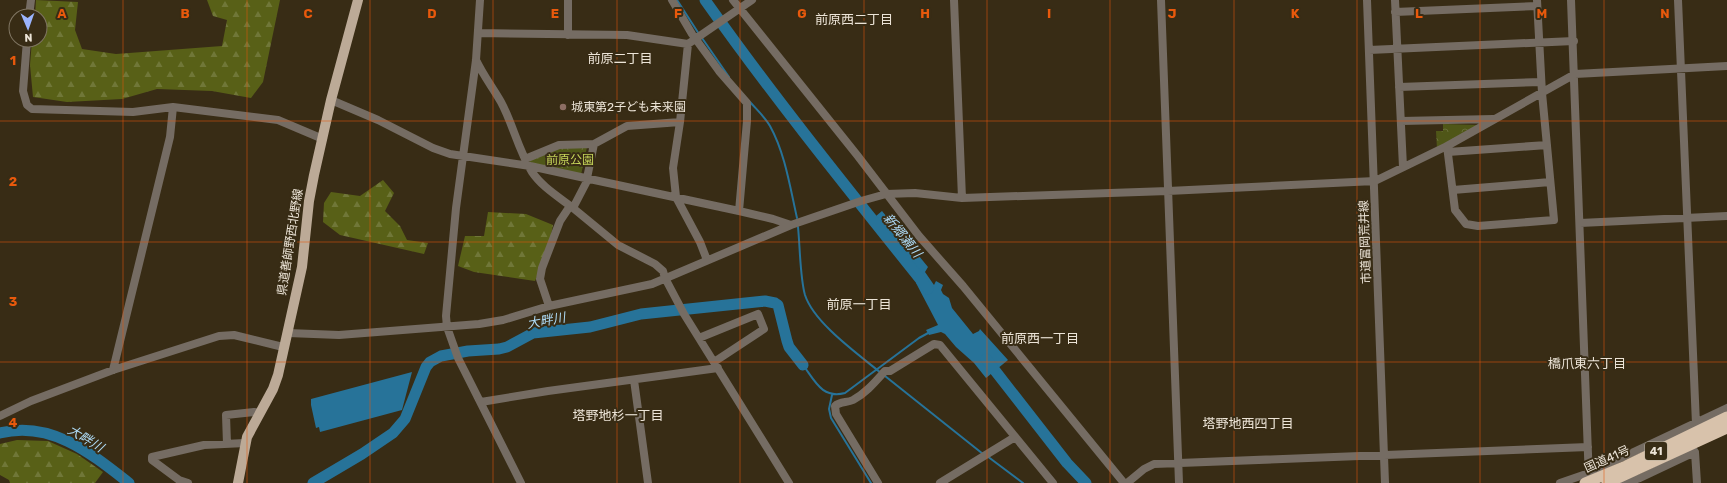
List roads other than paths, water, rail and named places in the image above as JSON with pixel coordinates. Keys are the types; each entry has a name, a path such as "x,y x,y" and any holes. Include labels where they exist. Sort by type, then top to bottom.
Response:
{"highway":[{"name":"国道41号","path":"1588,479 1727,417"},
{"name":"国道41号","path":"1607,483 1727,428"}],"main road":[{"name":"県道善師野西北野線","path":"238,483 245,443 259,413 273,389 278,375 302,267 309,201 331,100 358,0"}],"street":[{"path":"480,0 476,60 462,156 446,316 447,327 458,358 521,483"},
{"path":"568,0 568,35"},
{"path":"672,0 719,71 747,103 747,121 738,211"},
{"path":"733,0 857,155 919,236 963,286 1125,483 1144,469 1154,464 1588,447"},
{"path":"478,33 627,35 688,44 738,8 752,0"},
{"path":"954,0 962,198"},
{"path":"1161,0 1179,483"},
{"name":"市道富岡荒井線","path":"1367,0 1385,483"},
{"path":"1395,0 1403,167"},
{"path":"1572,0 1588,479"},
{"path":"1678,0 1686,218 1696,424"},
{"path":"1395,12 1537,3 1541,82 1554,220 1470,226 1466,224 1455,210 1447,149"},
{"path":"1369,50 1574,41"},
{"path":"688,44 680,122 673,168 676,197 700,242 707,260"},
{"path":"26,48 23,91 27,105 32,109 133,112 173,107 278,120 323,140"},
{"path":"476,60 500,102 527,163 545,186 618,245 659,266 663,271 665,278 699,338 789,483"},
{"path":"288,333 339,335 447,327 503,320 549,306 652,284 791,225 839,208 886,194 915,193 962,198 1168,191 1374,180 1447,149 1494,119 1574,74 1727,66"},
{"path":"1399,87 1541,82"},
{"path":"331,100 378,120 433,148 450,154 527,163 586,178 773,219 791,225"},
{"path":"113,370 170,137 173,107"},
{"path":"1401,121 1494,119"},
{"path":"527,163 559,145 594,144 627,126 680,122"},
{"path":"549,306 540,280 542,268 560,221 572,207 586,183 594,144"},
{"path":"1447,149 1547,145"},
{"path":"1453,190 1550,182"},
{"path":"1580,223 1727,216"},
{"path":"480,402 548,391 634,380 716,365 764,330 758,314 699,338"},
{"path":"0,416 31,400 113,370 219,336 234,335 283,347"},
{"path":"878,483 836,414 835,406 837,404 851,401 872,386 883,374 934,344 940,345 1053,483"},
{"path":"634,380 648,483"},
{"path":"1560,483 1588,479 1727,408"},
{"path":"227,444 226,415 254,412 259,413"},
{"path":"940,483 1015,437"},
{"path":"188,483 179,480 152,460 152,457 204,445 245,443"},
{"path":"1624,483 1640,478 1695,452 1697,483"}],"water":[{"path":"882,211 928,267 925,272 934,285 936,281 943,285 941,290 943,294 949,298 952,308 973,334 980,329 1008,360 986,378 974,363 956,347 945,334 941,332 929,335 926,330 938,325 916,283 920,274 895,244 876,216"},
{"path":"412,372 402,410 320,432 319,427 316,428 311,399"}],"waterway":[{"path":"677,0 699,34"},
{"name":"新郷瀬川","path":"705,0 786,110 928,289"},
{"path":"702,38 729,77"},
{"path":"750,102 766,119 780,147 797,218"},
{"path":"798,227 802,280 805,295 810,306 827,327 881,373"},
{"name":"大畔川","path":"313,483 362,454 393,433 405,419 426,367 430,362 441,356 468,351 507,347 533,333 590,327 641,314 765,301 778,305 789,347 803,365"},
{"path":"803,365 815,382 825,391 837,394 845,393 919,338 930,332"},
{"name":"新郷瀬川","path":"986,359 1067,463 1086,483"},
{"path":"885,376 983,454"},
{"path":"832,395 829,409 831,418 871,483"},
{"name":"大畔川","path":"0,433 19,430 36,431 53,435 70,442 85,451 129,483"},
{"path":"987,456 1023,483"}],"place":[{"name":"城東第2子ども未来園","path":"563,107"}],"district":[{"name":"前原西二丁目","path":"854,19"},
{"name":"前原二丁目","path":"620,58"},
{"name":"前原一丁目","path":"859,304"},
{"name":"前原西一丁目","path":"1040,338"},
{"name":"橋爪東六丁目","path":"1587,363"},
{"name":"塔野地杉一丁目","path":"618,415"},
{"name":"塔野地西四丁目","path":"1248,423"}],"park label":[{"name":"前原公園","path":"570,160"}]}
